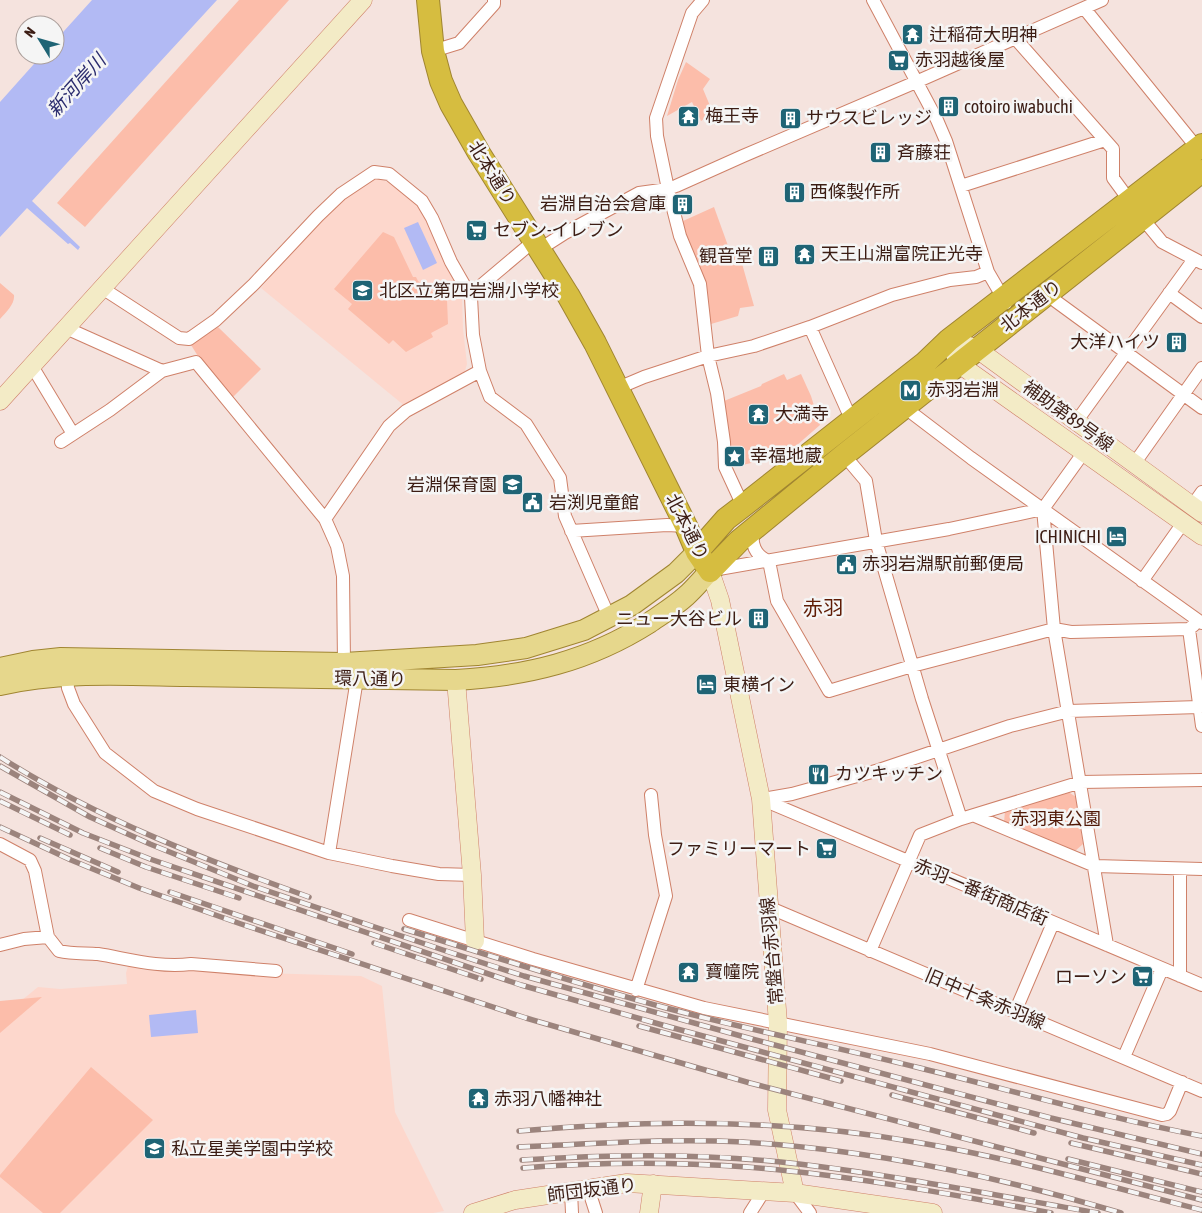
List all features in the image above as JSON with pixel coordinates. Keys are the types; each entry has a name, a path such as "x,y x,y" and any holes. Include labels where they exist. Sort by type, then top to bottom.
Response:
{"highway":[{"name":"北本通り","path":"428,0 440,49"},
{"name":"北本通り","path":"443,0 440,49 441,81 451,104 479,153 542,243 581,319 625,385 703,546"},
{"name":"北本通り","path":"710,571 739,541 1046,294 1137,210 1200,147"},
{"name":"北本通り","path":"703,546 726,520 925,363 949,340 1003,298 1137,210 1202,172"},
{"name":"北本通り","path":"625,385 686,526 703,546"},
{"path":"703,546 710,571"}],"main road":[{"name":"環八通り","path":"0,685 38,678 67,676 185,676 350,671 526,648 584,630 609,617 653,590 676,573 703,546"},
{"name":"環八通り","path":"0,668 61,658 350,671 456,680 496,678 537,670 587,655 622,639 666,612 686,596 710,571"}],"street":[{"path":"0,401 363,0"},
{"path":"440,49 459,43 494,4 494,0"},
{"path":"703,0 692,13 656,118 657,136 680,236 700,284 708,356 717,393 726,467 743,506"},
{"path":"872,0 937,120 946,141 988,272 1008,305 1015,310 1026,310"},
{"path":"471,297 478,288 542,243 639,193 668,189 1102,0"},
{"path":"1084,8 1200,147"},
{"path":"1015,38 1113,149 1113,178 1162,242 1198,261 1169,293 1076,422"},
{"path":"961,186 1105,140"},
{"path":"102,288 180,338 189,339 216,320 254,284 341,194 374,172 389,174 422,201 432,218 451,262 471,297 473,335 480,371 490,397 526,424 560,478 565,516 609,617"},
{"path":"625,385 708,356 754,346 810,327 892,294 950,280 976,277 988,272"},
{"path":"1169,293 1202,317"},
{"path":"1046,294 1202,408"},
{"path":"810,327 847,410 853,419"},
{"path":"66,328 162,371"},
{"path":"949,340 959,364"},
{"name":"補助第89号線","path":"949,340 977,349 1134,464 1199,504"},
{"path":"62,442 110,410 162,371 196,362 325,520 337,546 343,576 350,671 329,853"},
{"name":"補助第89号線","path":"959,364 1202,536"},
{"path":"32,366 73,434"},
{"path":"1134,464 1202,368"},
{"path":"325,520 389,426 406,411 480,371"},
{"path":"904,407 1042,510 1198,622"},
{"path":"1084,452 1042,510 1054,629 1107,945"},
{"path":"844,455 866,481 876,541 912,666 961,819"},
{"path":"710,571 769,562 1042,510"},
{"path":"1142,581 1183,523"},
{"path":"571,531 667,525 686,526"},
{"path":"754,529 752,541 756,551 769,562 777,601 829,691 912,666 1054,629 1072,632 1198,622"},
{"name":"常盤台赤羽線","path":"710,571 720,600 761,799 778,1023 777,1110 794,1193"},
{"path":"1198,622 1199,706 1202,726"},
{"path":"67,676 68,688 74,704 105,753 154,791 197,809 329,853 439,874 472,874"},
{"path":"456,680 472,874 475,942"},
{"path":"761,799 800,792 879,770 1010,726 1069,711 1199,706"},
{"path":"870,951 920,835 961,819 1081,782 1202,780"},
{"path":"636,990 666,896 655,835 651,795"},
{"name":"赤羽一番街商店街","path":"761,799 1202,985"},
{"path":"975,816 1095,866 1202,869"},
{"path":"0,844 30,860 35,871 48,937 59,951 68,953 84,952 144,964 179,966 191,964 276,971"},
{"path":"1180,869 1180,976"},
{"name":"旧 中十条赤羽線","path":"768,907 1202,1090"},
{"path":"409,920 475,942 636,990 704,1008 930,1054 1162,1114 1167,1114 1170,1111 1182,1082"},
{"path":"1015,1012 1053,922"},
{"path":"0,945 24,939 48,937"},
{"path":"1124,1057 1162,969"},
{"name":"師団坂通り","path":"473,1213 515,1200 573,1202 627,1183 653,1184"},
{"path":"649,1213 653,1184 794,1193 933,1213"},
{"path":"750,1213 764,1191"},
{"path":"794,1193 810,1213"},
{"path":"573,1202 596,1213"}],"shaded area":[{"name":"北区立第四岩淵小学校","path":"375,177 399,187 418,204 432,224 446,266 462,295 467,364 463,377 406,407 261,288 310,231 348,196"},
{"path":"128,966 144,970 180,972 361,976 382,986 395,1112 444,1211 433,1213 0,1213 0,1018 38,987 60,989 127,984 126,973"}],"green space":[{"path":"239,0 289,0 85,227 57,203"},
{"path":"686,62 710,79 703,89 713,113 701,121 692,102 667,116 678,80"},
{"path":"714,207 731,254 739,253 754,306 740,308 738,316 711,324 703,283 684,230 683,221"},
{"path":"383,232 394,237 413,277 416,277 418,281 443,300 447,300 448,324 431,333 433,337 406,352 393,340 389,344 348,309 352,304 334,289"},
{"path":"0,283 14,295 14,298 12,305 0,319"},
{"path":"218,327 261,369 231,399 191,345"},
{"path":"784,374 787,380 801,374 811,396 820,425 789,452 781,456 734,467 730,457 724,401 761,386"},
{"name":"赤羽東公園","path":"1067,791 1076,797 1083,844 1074,852 1004,823 1005,810"},
{"path":"42,997 0,1033 0,1001"},
{"path":"91,1067 153,1120 60,1213 43,1213 0,1175"}],"water":[{"name":"新河岸川","path":"92,0 217,0 32,201 80,247 78,250 70,243 68,244 27,208 0,237 0,102 33,65 65,65 65,30"},
{"path":"418,222 437,263 423,270 404,228"},
{"path":"196,1010 198,1033 151,1037 149,1015"}],"railway":[{"path":"0,757 74,799 151,836 309,897"},
{"path":"0,766 90,817 150,844 253,886 446,951 524,976 752,1039 1051,1118 1202,1154"},
{"path":"0,792 83,833 150,859 521,985 1083,1138 1202,1165"},
{"path":"0,801 70,835"},
{"path":"0,827 71,860 139,888 241,924 526,1018 750,1083 1202,1200"},
{"path":"40,838 118,872"},
{"path":"100,848 146,867 239,898"},
{"path":"170,892 352,954"},
{"path":"404,929 670,1009 732,1025 889,1060 1096,1113 1202,1136"},
{"path":"374,943 481,979"},
{"path":"639,1026 841,1081"},
{"path":"892,1095 1034,1133"},
{"path":"519,1131 618,1124 718,1123 767,1125 866,1134 987,1156 1202,1210"},
{"path":"519,1147 631,1142 715,1141 839,1151 981,1176 1121,1213"},
{"path":"1071,1143 1202,1174"},
{"path":"522,1160 661,1156 764,1160 874,1174 1098,1213"},
{"path":"1068,1159 1202,1192"},
{"path":"523,1168 635,1163 691,1164 785,1170 938,1192 1051,1213"}],"place":[{"name":"辻稲荷大明神","path":"913,35"},
{"name":"赤羽越後屋","path":"899,60"},
{"name":"cotoiro iwabuchi","path":"948,107"},
{"name":"梅王寺","path":"689,116"},
{"name":"サウスビレッジ","path":"790,118"},
{"name":"斉藤荘","path":"881,153"},
{"name":"西條製作所","path":"794,192"},
{"name":"岩淵自治会倉庫","path":"682,204"},
{"name":"セブン-イレブン","path":"477,230"},
{"name":"天王山淵富院正光寺","path":"805,254"},
{"name":"観音堂","path":"769,256"},
{"name":"北区立第四岩淵小学校","path":"363,291"},
{"name":"大洋ハイツ","path":"1176,342"},
{"name":"赤羽岩淵","path":"911,390"},
{"name":"大満寺","path":"759,414"},
{"name":"幸福地蔵","path":"734,456"},
{"name":"岩淵保育園","path":"513,485"},
{"name":"岩渕児童館","path":"533,503"},
{"name":"ICHINICHI","path":"1117,537"},
{"name":"赤羽岩淵駅前郵便局","path":"846,564"},
{"name":"ニュー大谷ビル","path":"758,619"},
{"name":"東横イン","path":"707,685"},
{"name":"カツキッチン","path":"819,774"},
{"name":"ファミリーマート","path":"827,849"},
{"name":"寶幢院","path":"689,972"},
{"name":"ローソン","path":"1143,977"},
{"name":"赤羽八幡神社","path":"478,1099"},
{"name":"私立星美学園中学校","path":"155,1149"}],"district":[{"name":"赤羽","path":"823,608"}]}
